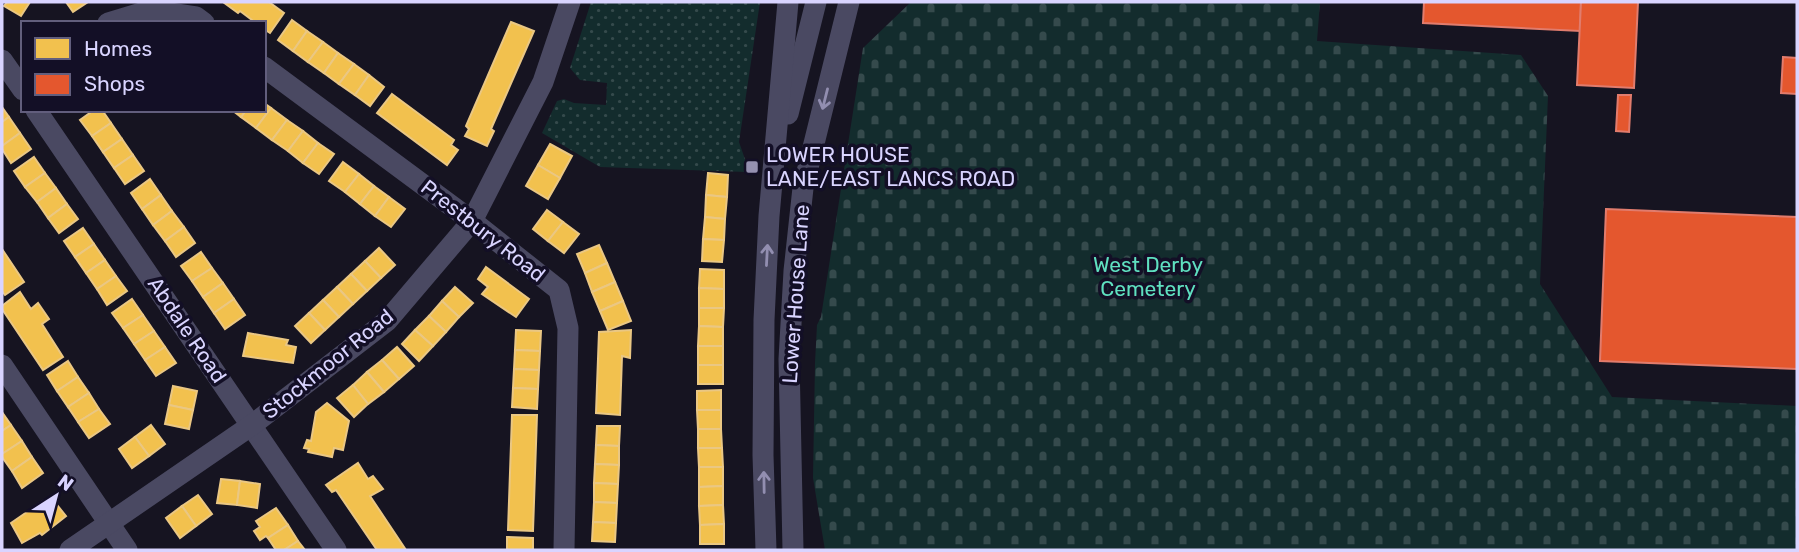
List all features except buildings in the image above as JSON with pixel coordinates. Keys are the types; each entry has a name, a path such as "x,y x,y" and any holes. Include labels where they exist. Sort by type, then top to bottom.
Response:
{"street":[{"name":"Stockmoor Road","path":"70,550 252,425 387,321 472,221 543,82 570,2"},
{"path":"773,177 816,2"},
{"name":"Lower House Lane","path":"793,550 789,359 794,271 803,188 849,2"},
{"path":"841,33 867,2"},
{"name":"Lower House Lane","path":"766,550 763,455 764,320 786,3"},
{"path":"115,21 151,10 197,17 202,21"},
{"path":"2,60 21,84"},
{"name":"Prestbury Road","path":"266,68 472,221 559,290 568,328 564,550"},
{"name":"Abdale Road","path":"37,112 336,550"},
{"path":"2,365 127,550"}],"green space":[{"path":"591,2 760,2 739,142 747,172 600,167 542,133 557,101 564,99 574,103 606,105 607,83 580,80 570,68"},
{"name":"West Derby Cemetery","path":"911,2 1320,2 1317,41 1521,55 1548,96 1540,284 1612,397 1797,406 1797,550 825,550 813,478 817,325 821,317 863,48"}],"place":[{"name":"LOWER HOUSE LANE/EAST LANCS ROAD","path":"752,167"}]}
